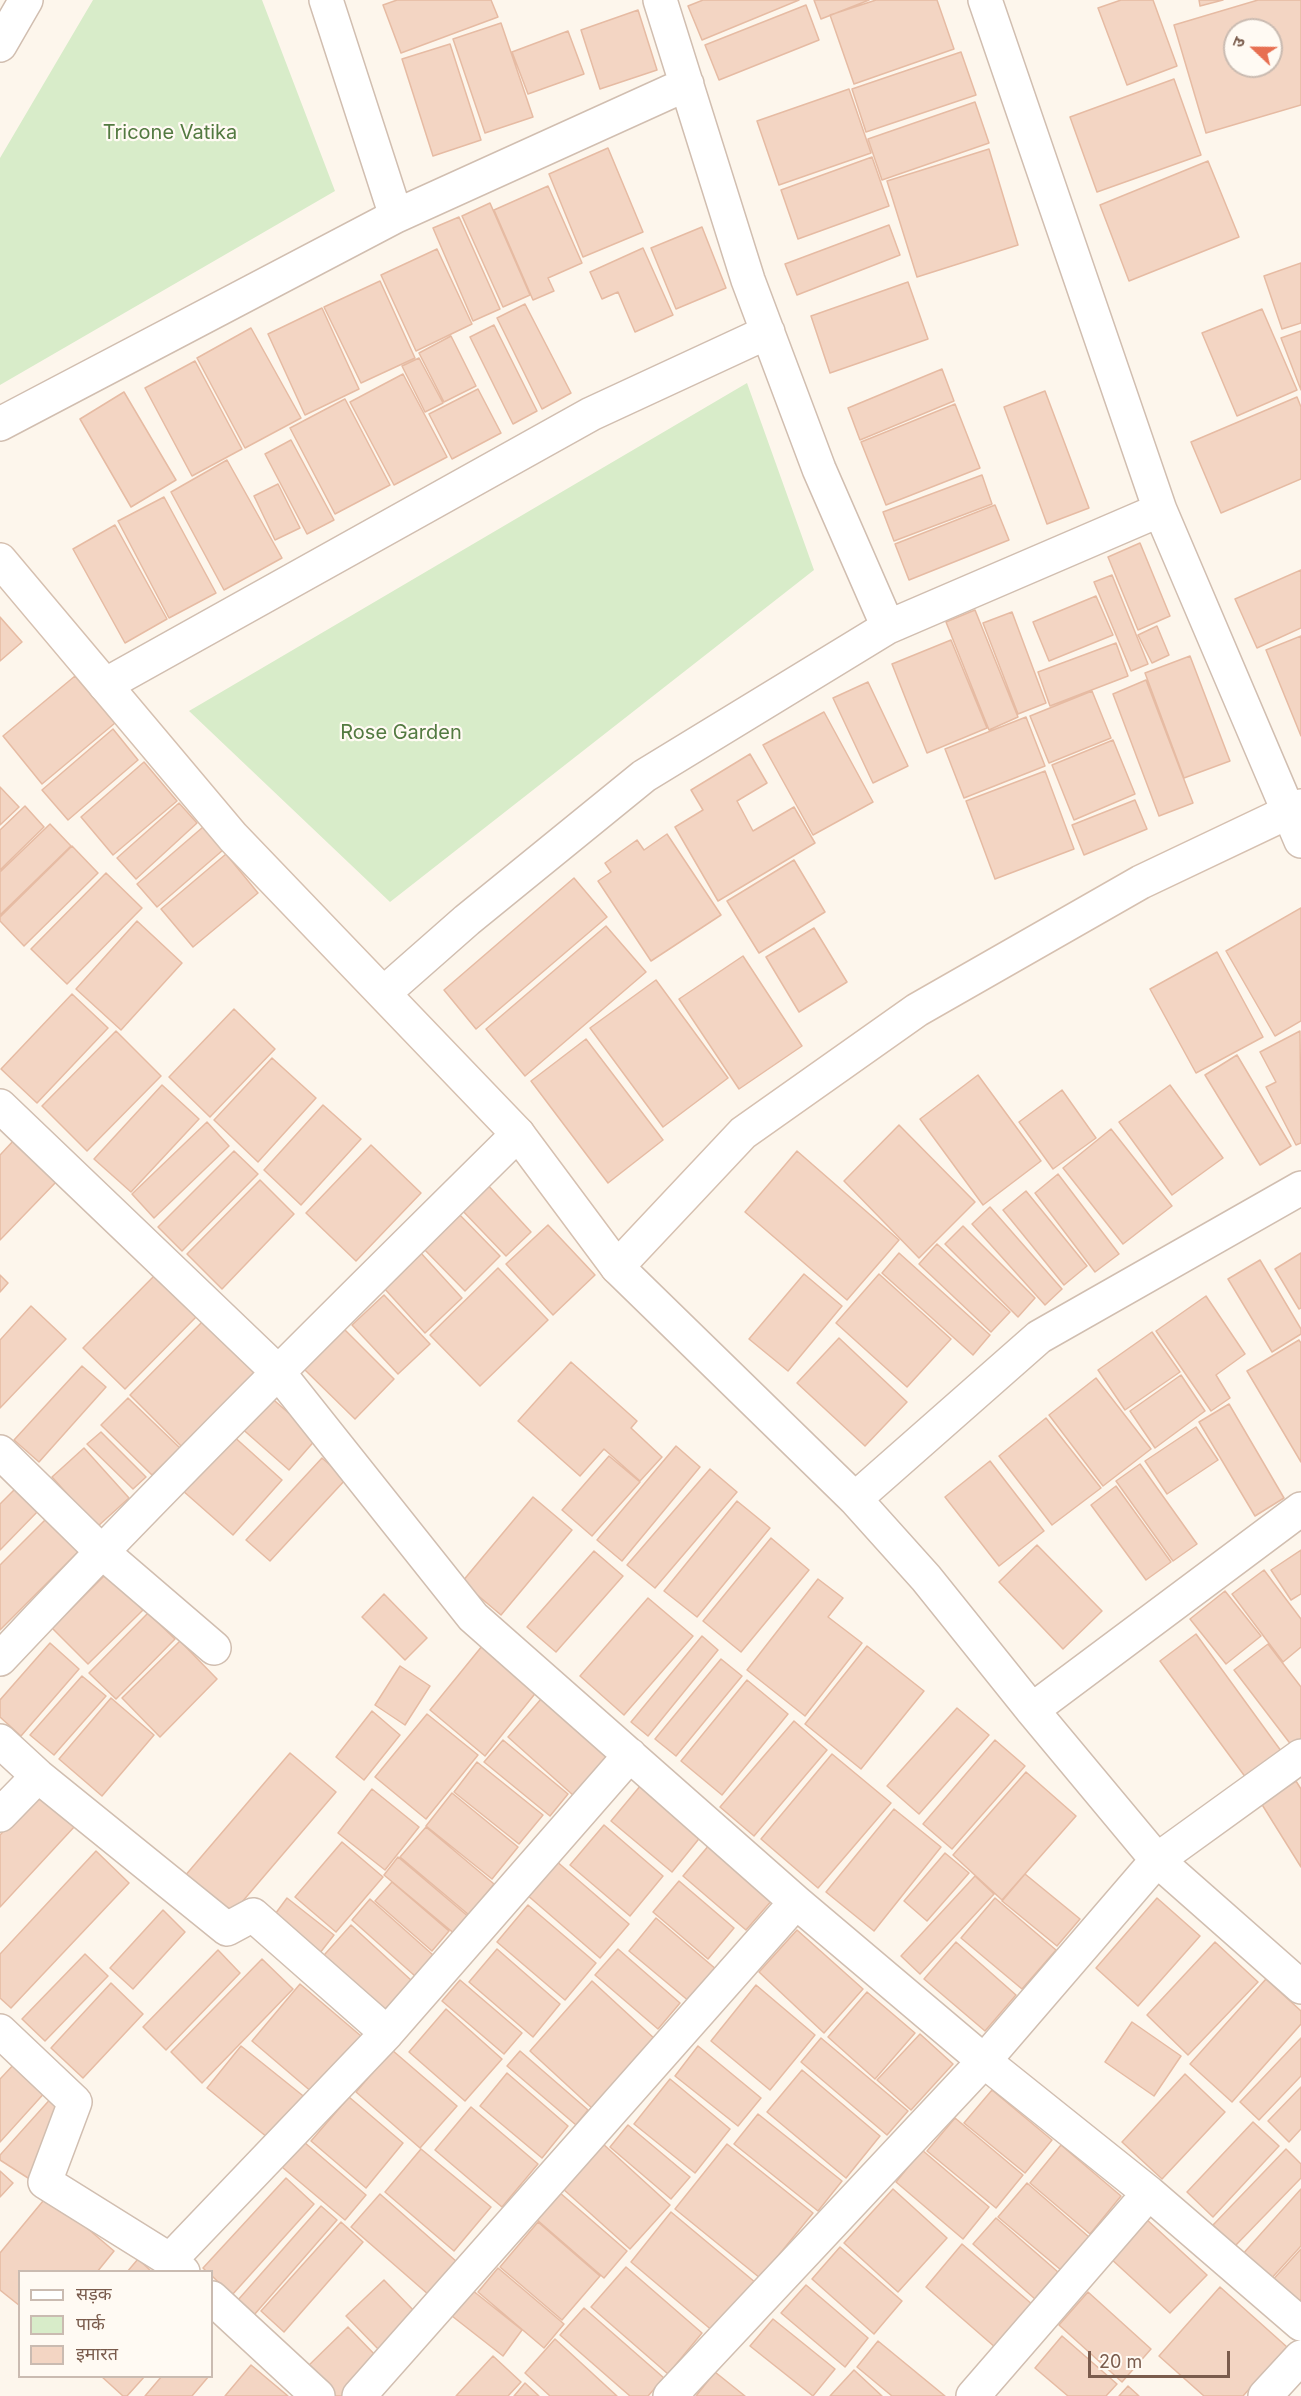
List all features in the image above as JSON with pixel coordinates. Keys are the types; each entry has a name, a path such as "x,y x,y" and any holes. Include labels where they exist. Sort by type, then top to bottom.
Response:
{"street":[{"path":"0,45 26,0"},
{"path":"326,0 396,216"},
{"path":"660,0 748,280 819,469 888,627"},
{"path":"617,1267 743,1133 917,1010 1142,882 1296,820 1160,510 985,0"},
{"path":"0,424 396,216 687,84"},
{"path":"105,685 591,414 768,332"},
{"path":"384,993 468,920 645,776 888,627 1160,510"},
{"path":"0,560 233,837 518,1134 617,1267 855,1499 926,1578 1157,1860 1301,1986"},
{"path":"0,1106 278,1372 473,1617 796,1902 984,2061 1149,2193 1301,2324"},
{"path":"0,1659 101,1551 518,1134"},
{"path":"855,1499 1039,1337 1301,1188"},
{"path":"0,1452 101,1551 214,1648"},
{"path":"1032,1710 1301,1509"},
{"path":"0,1741 38,1776 227,1929 253,1915 387,2033"},
{"path":"0,2031 75,2102 45,2182 177,2266 387,2033 630,1755"},
{"path":"670,2396 984,2061 1157,1860 1301,1756"},
{"path":"0,1815 38,1776"},
{"path":"359,2396 796,1902"},
{"path":"973,2396 1149,2193"},
{"path":"213,2299 318,2396"},
{"path":"1265,2396 1301,2357"}],"green space":[{"name":"Tricone Vatika","path":"93,0 262,0 335,191 0,385 0,158"},
{"name":"Rose Garden","path":"747,383 814,570 390,902 189,711"}],"building":[{"path":"397,0 491,0 498,17 401,53 383,5"},
{"path":"703,0 799,0 702,40 688,6"},
{"path":"814,0 869,0 821,19"},
{"path":"876,0 937,0 954,49 854,84 830,15"},
{"path":"1121,0 1153,0 1177,66 1127,85 1098,8"},
{"path":"1199,0 1223,0 1200,6"},
{"path":"1258,0 1301,0 1301,105 1206,133 1174,25"},
{"path":"806,5 819,40 719,80 705,45"},
{"path":"638,10 657,70 600,89 581,30"},
{"path":"501,23 533,117 485,133 453,39"},
{"path":"568,31 584,74 528,94 512,52"},
{"path":"450,44 481,140 433,156 402,59"},
{"path":"961,52 976,95 866,132 852,89"},
{"path":"1174,79 1201,155 1097,192 1070,117"},
{"path":"849,89 871,153 779,185 757,121"},
{"path":"975,102 989,143 882,180 868,139"},
{"path":"608,148 643,232 583,257 549,174"},
{"path":"989,149 1018,245 917,277 887,181"},
{"path":"872,157 889,206 798,239 781,190"},
{"path":"1208,161 1239,237 1129,281 1100,205"},
{"path":"548,186 582,263 548,278 554,291 533,300 494,210"},
{"path":"490,203 530,295 503,307 462,216"},
{"path":"459,217 500,309 473,321 433,228"},
{"path":"889,225 900,255 797,295 785,264"},
{"path":"702,227 726,288 676,309 651,248"},
{"path":"643,248 673,315 635,332 618,292 602,299 590,272"},
{"path":"437,249 472,324 416,351 381,275"},
{"path":"1301,263 1301,323 1282,329 1264,276"},
{"path":"380,281 415,358 361,383 324,307"},
{"path":"908,282 928,339 830,373 811,316"},
{"path":"525,304 571,393 542,409 497,318"},
{"path":"322,308 359,389 305,415 268,334"},
{"path":"1262,309 1297,390 1237,416 1202,333"},
{"path":"494,325 537,411 513,424 470,337"},
{"path":"251,328 301,418 245,448 197,358"},
{"path":"1301,331 1301,390 1281,338"},
{"path":"451,336 476,386 444,402 419,353"},
{"path":"419,358 443,403 425,412 402,366"},
{"path":"195,361 242,449 192,476 145,388"},
{"path":"942,369 954,401 860,440 848,408"},
{"path":"403,374 447,457 394,485 350,402"},
{"path":"478,389 501,433 452,459 429,414"},
{"path":"1045,391 1089,508 1047,524 1004,407"},
{"path":"124,392 176,480 131,507 80,419"},
{"path":"1297,397 1301,407 1301,479 1221,513 1191,442"},
{"path":"345,399 390,485 335,514 290,428"},
{"path":"955,404 980,468 886,505 861,442"},
{"path":"291,440 334,520 307,534 265,454"},
{"path":"227,460 282,558 224,590 171,492"},
{"path":"982,475 992,504 894,541 883,512"},
{"path":"278,484 300,528 275,540 254,496"},
{"path":"164,497 216,593 169,618 118,521"},
{"path":"995,505 1009,540 909,580 895,544"},
{"path":"115,525 167,619 125,643 73,549"},
{"path":"1140,543 1170,616 1138,630 1108,557"},
{"path":"1301,570 1301,628 1257,648 1235,599"},
{"path":"1112,575 1148,664 1131,671 1094,582"},
{"path":"1096,596 1113,635 1049,661 1033,622"},
{"path":"975,610 1018,717 989,730 946,622"},
{"path":"1012,612 1046,703 1018,714 983,623"},
{"path":"0,617 22,642 0,661"},
{"path":"1157,626 1169,655 1152,663 1138,635"},
{"path":"1301,636 1301,736 1266,650"},
{"path":"951,640 987,728 927,753 892,664"},
{"path":"1116,643 1128,676 1050,706 1038,672"},
{"path":"1190,656 1230,761 1184,778 1145,673"},
{"path":"75,676 115,723 42,784 3,736"},
{"path":"1146,680 1193,803 1159,816 1113,694"},
{"path":"868,682 908,766 873,783 833,698"},
{"path":"1092,691 1111,738 1049,763 1030,716"},
{"path":"824,712 873,802 813,835 763,745"},
{"path":"1026,717 1045,766 964,798 945,749"},
{"path":"113,729 138,760 68,820 42,790"},
{"path":"1113,740 1135,794 1074,820 1052,765"},
{"path":"750,754 767,783 737,801 753,831 794,807 815,843 718,901 675,827 703,810 691,790"},
{"path":"144,762 177,801 113,855 81,817"},
{"path":"1045,771 1074,849 995,879 966,801"},
{"path":"0,787 19,807 0,825"},
{"path":"1135,800 1147,829 1084,855 1072,825"},
{"path":"179,803 197,823 136,879 117,858"},
{"path":"25,806 44,827 0,870 0,830"},
{"path":"50,824 71,846 0,915 0,872"},
{"path":"203,827 223,850 157,907 137,884"},
{"path":"667,834 721,915 651,961 598,881 611,872 605,863 637,840 644,850"},
{"path":"72,846 98,873 24,946 0,921 0,917"},
{"path":"226,854 258,893 193,947 161,909"},
{"path":"794,860 825,912 759,953 727,901"},
{"path":"106,873 142,908 67,984 31,949"},
{"path":"574,878 607,917 476,1029 444,990"},
{"path":"1301,908 1301,1021 1275,1036 1226,951"},
{"path":"137,921 182,963 121,1030 76,989"},
{"path":"606,926 646,972 525,1076 486,1029"},
{"path":"814,928 847,982 799,1012 766,957"},
{"path":"1217,952 1263,1037 1196,1073 1150,989"},
{"path":"743,956 802,1046 739,1089 679,999"},
{"path":"656,980 728,1078 663,1127 590,1028"},
{"path":"72,994 108,1028 37,1103 1,1069"},
{"path":"234,1009 275,1049 210,1117 169,1077"},
{"path":"116,1031 161,1076 87,1151 42,1106"},
{"path":"1300,1031 1301,1143 1296,1145 1266,1087 1276,1082 1260,1052"},
{"path":"586,1039 663,1140 608,1183 531,1081"},
{"path":"1237,1055 1291,1146 1260,1165 1205,1075"},
{"path":"272,1058 316,1098 258,1162 214,1120"},
{"path":"978,1075 1041,1161 983,1205 920,1119"},
{"path":"162,1085 199,1119 131,1192 94,1159"},
{"path":"1170,1085 1223,1158 1172,1195 1119,1122"},
{"path":"1062,1090 1096,1138 1053,1169 1019,1122"},
{"path":"323,1105 361,1139 301,1205 264,1170"},
{"path":"207,1122 229,1146 154,1218 132,1194"},
{"path":"899,1125 975,1202 919,1258 844,1181"},
{"path":"1111,1129 1172,1206 1123,1244 1063,1168"},
{"path":"15,1139 57,1181 0,1240 0,1155"},
{"path":"371,1145 421,1193 356,1261 306,1213"},
{"path":"234,1151 258,1174 182,1251 158,1227"},
{"path":"797,1151 899,1240 847,1300 745,1212"},
{"path":"1058,1174 1119,1254 1095,1272 1035,1193"},
{"path":"260,1180 294,1214 222,1289 187,1254"},
{"path":"485,1182 531,1232 506,1256 459,1207"},
{"path":"1026,1191 1087,1266 1064,1285 1003,1210"},
{"path":"990,1207 1062,1289 1045,1305 972,1224"},
{"path":"454,1209 500,1256 465,1291 419,1244"},
{"path":"548,1225 595,1275 553,1315 506,1264"},
{"path":"963,1226 1035,1298 1018,1317 945,1244"},
{"path":"937,1244 1010,1312 991,1332 919,1264"},
{"path":"420,1252 462,1298 425,1333 383,1287"},
{"path":"899,1253 990,1335 973,1355 882,1273"},
{"path":"1301,1253 1301,1308 1299,1309 1275,1269"},
{"path":"1260,1260 1301,1329 1301,1334 1272,1352 1228,1279"},
{"path":"498,1268 548,1320 480,1386 430,1335"},
{"path":"157,1273 199,1314 125,1389 83,1348"},
{"path":"804,1274 842,1306 788,1371 749,1339"},
{"path":"879,1274 951,1339 907,1387 836,1323"},
{"path":"0,1275 8,1283 0,1292"},
{"path":"384,1295 430,1344 398,1374 352,1325"},
{"path":"1206,1296 1245,1354 1216,1375 1230,1398 1211,1411 1156,1331"},
{"path":"31,1306 66,1339 0,1408 0,1340"},
{"path":"206,1318 261,1373 185,1450 130,1395"},
{"path":"343,1328 394,1379 355,1419 304,1369"},
{"path":"1152,1332 1180,1372 1125,1410 1098,1370"},
{"path":"839,1338 907,1402 865,1446 797,1383"},
{"path":"1299,1340 1301,1343 1301,1462 1247,1371"},
{"path":"571,1362 637,1421 631,1428 662,1457 640,1481 604,1449 580,1476 518,1421"},
{"path":"82,1366 106,1387 39,1462 14,1440"},
{"path":"1181,1375 1205,1411 1155,1448 1130,1411"},
{"path":"1096,1378 1151,1449 1103,1486 1049,1415"},
{"path":"267,1394 317,1438 289,1470 239,1426"},
{"path":"128,1398 180,1448 152,1475 101,1425"},
{"path":"1229,1404 1284,1498 1255,1516 1199,1422"},
{"path":"1046,1418 1101,1488 1052,1525 999,1456"},
{"path":"1196,1427 1218,1460 1167,1494 1145,1461"},
{"path":"101,1432 146,1477 133,1489 87,1444"},
{"path":"231,1434 282,1480 233,1535 182,1490"},
{"path":"676,1446 700,1467 622,1561 597,1540"},
{"path":"84,1448 129,1498 97,1527 52,1477"},
{"path":"609,1456 640,1482 592,1536 562,1510"},
{"path":"322,1458 346,1479 270,1561 246,1540"},
{"path":"990,1461 1044,1531 999,1566 945,1497"},
{"path":"1140,1464 1197,1544 1173,1561 1116,1481"},
{"path":"710,1469 737,1492 655,1588 627,1565"},
{"path":"1116,1486 1171,1562 1146,1580 1091,1505"},
{"path":"17,1487 40,1509 0,1550 0,1504"},
{"path":"533,1497 572,1530 501,1615 462,1582"},
{"path":"737,1501 770,1528 697,1617 664,1591"},
{"path":"49,1516 81,1549 0,1630 0,1565"},
{"path":"771,1538 809,1570 741,1652 703,1621"},
{"path":"1037,1545 1102,1611 1063,1649 999,1582"},
{"path":"1301,1550 1301,1594 1291,1600 1271,1570"},
{"path":"594,1551 623,1576 556,1652 527,1627"},
{"path":"1264,1570 1301,1619 1301,1647 1283,1662 1232,1594"},
{"path":"107,1573 143,1610 88,1664 52,1628"},
{"path":"818,1579 843,1598 828,1617 862,1643 805,1716 747,1670"},
{"path":"1225,1591 1261,1636 1226,1664 1190,1619"},
{"path":"384,1594 427,1638 405,1660 362,1617"},
{"path":"648,1598 693,1636 624,1715 580,1676"},
{"path":"148,1613 175,1639 116,1699 89,1673"},
{"path":"1196,1634 1284,1755 1249,1782 1160,1661"},
{"path":"702,1636 718,1650 648,1736 631,1722"},
{"path":"487,1640 542,1685 485,1756 430,1710"},
{"path":"180,1641 217,1679 160,1737 122,1698"},
{"path":"50,1643 79,1669 21,1736 0,1717 0,1700"},
{"path":"1268,1644 1301,1687 1301,1739 1292,1746 1234,1670"},
{"path":"867,1646 924,1691 861,1769 805,1724"},
{"path":"721,1659 742,1676 676,1756 655,1739"},
{"path":"400,1666 430,1686 405,1725 375,1705"},
{"path":"82,1676 106,1696 54,1755 30,1735"},
{"path":"747,1680 788,1714 722,1795 681,1761"},
{"path":"548,1691 615,1750 574,1796 508,1737"},
{"path":"111,1698 154,1735 102,1796 59,1759"},
{"path":"957,1708 989,1735 919,1814 887,1786"},
{"path":"372,1711 400,1735 364,1780 336,1757"},
{"path":"427,1714 478,1755 426,1819 375,1777"},
{"path":"794,1721 827,1750 754,1836 720,1807"},
{"path":"503,1740 568,1794 550,1816 484,1762"},
{"path":"995,1740 1025,1766 952,1849 923,1824"},
{"path":"290,1753 336,1792 230,1916 184,1877"},
{"path":"832,1754 891,1803 818,1888 761,1839"},
{"path":"477,1762 543,1815 519,1844 454,1792"},
{"path":"1026,1772 1076,1816 1002,1900 953,1855"},
{"path":"1296,1781 1301,1789 1301,1867 1261,1803"},
{"path":"641,1785 702,1835 672,1872 611,1821"},
{"path":"372,1789 419,1827 385,1870 338,1833"},
{"path":"40,1792 75,1826 0,1907 0,1835"},
{"path":"452,1793 518,1847 492,1879 426,1826"},
{"path":"894,1809 941,1847 874,1931 826,1892"},
{"path":"604,1825 663,1876 630,1916 570,1865"},
{"path":"426,1827 494,1884 469,1915 400,1857"},
{"path":"342,1842 383,1877 336,1932 295,1897"},
{"path":"710,1844 773,1899 746,1930 683,1876"},
{"path":"96,1851 129,1883 11,2008 0,1998 0,1954"},
{"path":"945,1853 969,1873 927,1921 904,1901"},
{"path":"398,1857 470,1918 456,1935 384,1875"},
{"path":"555,1860 629,1924 600,1958 526,1894"},
{"path":"1025,1874 1080,1919 1057,1946 1002,1901"},
{"path":"975,1876 994,1894 920,1974 901,1956"},
{"path":"679,1881 734,1928 708,1959 653,1912"},
{"path":"392,1882 449,1931 432,1951 375,1901"},
{"path":"287,1898 334,1935 316,1958 270,1921"},
{"path":"995,1898 1056,1950 1022,1989 961,1938"},
{"path":"1157,1898 1200,1936 1138,2006 1096,1968"},
{"path":"370,1899 433,1955 415,1976 352,1920"},
{"path":"528,1905 596,1963 565,2000 497,1942"},
{"path":"163,1910 185,1932 133,1989 110,1968"},
{"path":"656,1918 717,1970 690,2002 629,1951"},
{"path":"351,1925 412,1981 378,2018 317,1963"},
{"path":"797,1930 863,1989 824,2033 759,1972"},
{"path":"956,1942 1016,1995 985,2031 924,1979"},
{"path":"1215,1942 1258,1982 1188,2055 1147,2015"},
{"path":"497,1949 560,2004 533,2037 469,1982"},
{"path":"618,1949 680,2003 658,2029 595,1975"},
{"path":"218,1950 240,1973 166,2050 143,2027"},
{"path":"85,1954 108,1976 45,2041 22,2019"},
{"path":"262,1959 293,1989 202,2083 171,2052"},
{"path":"1266,1979 1301,2011 1301,2024 1232,2102 1190,2064"},
{"path":"460,1980 522,2033 504,2054 442,2001"},
{"path":"592,1981 656,2040 593,2109 530,2051"},
{"path":"111,1983 143,2014 83,2078 51,2048"},
{"path":"300,1984 361,2036 313,2093 252,2041"},
{"path":"756,1985 815,2035 770,2090 711,2041"},
{"path":"867,1992 915,2033 875,2079 828,2037"},
{"path":"446,2009 502,2059 465,2101 409,2052"},
{"path":"1132,2022 1181,2056 1154,2096 1105,2062"},
{"path":"920,2034 953,2064 911,2110 877,2080"},
{"path":"821,2038 908,2111 887,2135 801,2062"},
{"path":"1301,2038 1301,2076 1259,2120 1240,2102"},
{"path":"241,2046 307,2099 273,2142 207,2088"},
{"path":"698,2046 761,2098 738,2126 675,2076"},
{"path":"392,2050 457,2106 420,2148 356,2092"},
{"path":"520,2051 588,2110 576,2125 507,2066"},
{"path":"17,2061 48,2089 0,2142 0,2079"},
{"path":"802,2070 880,2136 846,2178 767,2112"},
{"path":"507,2073 568,2126 542,2158 480,2106"},
{"path":"1185,2074 1225,2112 1162,2179 1122,2142"},
{"path":"670,2079 730,2129 695,2173 634,2124"},
{"path":"1301,2087 1301,2129 1289,2142 1268,2121"},
{"path":"992,2090 1052,2140 1025,2173 964,2123"},
{"path":"54,2095 68,2108 28,2178 0,2160 0,2155"},
{"path":"349,2097 403,2143 366,2188 311,2141"},
{"path":"471,2107 538,2164 502,2207 435,2150"},
{"path":"758,2114 842,2181 818,2211 734,2144"},
{"path":"955,2118 1023,2175 996,2208 927,2151"},
{"path":"1253,2122 1279,2146 1213,2217 1187,2192"},
{"path":"628,2125 690,2177 671,2199 610,2147"},
{"path":"304,2142 366,2195 345,2220 282,2167"},
{"path":"602,2143 670,2205 630,2249 562,2188"},
{"path":"727,2144 813,2213 760,2278 675,2209"},
{"path":"1061,2145 1121,2196 1090,2234 1030,2183"},
{"path":"421,2149 491,2207 454,2251 385,2192"},
{"path":"1286,2149 1301,2164 1301,2178 1235,2246 1213,2225"},
{"path":"922,2150 989,2207 963,2239 896,2182"},
{"path":"0,2171 13,2183 0,2197"},
{"path":"286,2178 314,2204 232,2295 213,2277 213,2270 203,2268"},
{"path":"1027,2183 1089,2237 1061,2270 998,2217"},
{"path":"893,2189 947,2238 898,2292 844,2243"},
{"path":"1301,2189 1301,2246 1269,2281 1241,2256"},
{"path":"559,2192 627,2251 604,2278 536,2219"},
{"path":"380,2194 457,2262 429,2295 351,2227"},
{"path":"48,2195 114,2251 99,2270 18,2270 18,2304 0,2290 0,2253"},
{"path":"321,2206 337,2220 254,2315 238,2300"},
{"path":"671,2212 756,2283 714,2332 631,2262"},
{"path":"996,2218 1058,2272 1035,2299 973,2244"},
{"path":"1145,2218 1207,2275 1170,2313 1109,2257"},
{"path":"341,2222 363,2242 284,2332 261,2311"},
{"path":"538,2222 600,2276 562,2320 500,2267"},
{"path":"962,2244 1033,2305 996,2348 926,2287"},
{"path":"840,2247 902,2301 874,2334 812,2279"},
{"path":"1301,2249 1301,2299 1294,2306 1269,2284"},
{"path":"138,2259 150,2270 129,2270"},
{"path":"626,2267 702,2333 668,2374 591,2307"},
{"path":"498,2268 564,2324 544,2348 478,2292"},
{"path":"384,2280 419,2316 381,2352 346,2316"},
{"path":"806,2285 868,2338 845,2367 781,2313"},
{"path":"1220,2287 1287,2347 1243,2396 1204,2396 1159,2356"},
{"path":"472,2290 522,2330 503,2356 452,2316"},
{"path":"1088,2292 1151,2349 1122,2382 1059,2325"},
{"path":"584,2308 664,2378 648,2396 630,2396 560,2335"},
{"path":"773,2319 835,2369 813,2396 750,2346"},
{"path":"348,2327 380,2360 344,2396 330,2396 304,2370"},
{"path":"1062,2336 1117,2384 1106,2396 1068,2396 1035,2368"},
{"path":"555,2339 617,2396 550,2396 525,2373"},
{"path":"878,2341 945,2396 892,2396 857,2367"},
{"path":"493,2356 521,2382 508,2396 456,2396"},
{"path":"251,2365 288,2396 225,2396"},
{"path":"854,2370 882,2396 830,2396"},
{"path":"715,2372 745,2396 696,2396"},
{"path":"103,2378 143,2378 127,2396 123,2396"},
{"path":"160,2378 207,2378 192,2396 145,2396"},
{"path":"525,2383 539,2396 514,2396"},
{"path":"1128,2386 1139,2396 1119,2396"}]}
